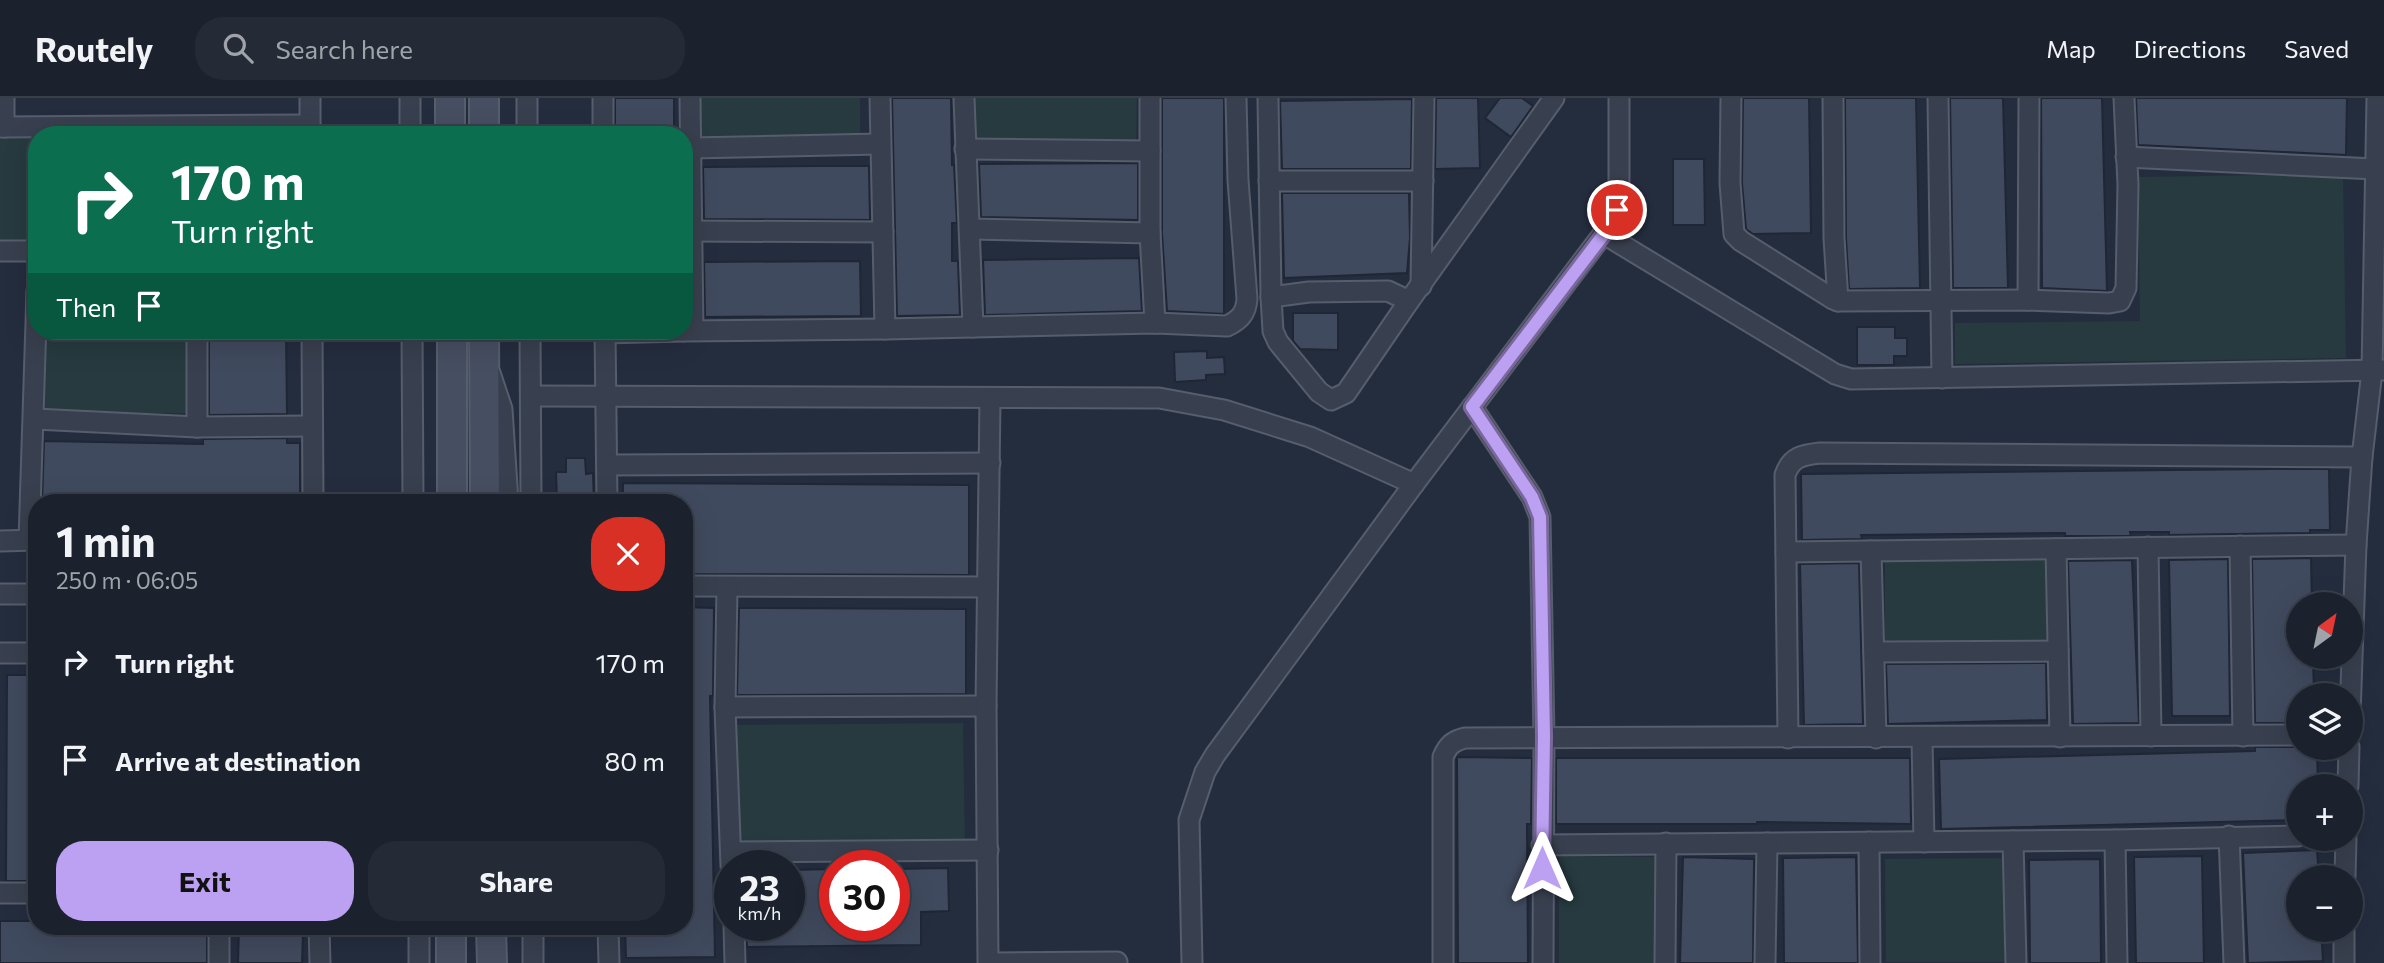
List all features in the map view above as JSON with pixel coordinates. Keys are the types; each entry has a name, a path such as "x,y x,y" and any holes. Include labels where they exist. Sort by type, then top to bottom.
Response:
{"street":[{"path":"4,98 2,127 28,127"},
{"path":"310,98 310,126"},
{"path":"410,98 410,126"},
{"path":"450,98 450,126"},
{"path":"484,98 484,126"},
{"path":"527,98 527,126"},
{"path":"603,98 603,126"},
{"path":"690,98 691,126"},
{"path":"880,98 885,330"},
{"path":"964,98 973,327"},
{"path":"1150,98 1150,233 1155,323"},
{"path":"693,331 885,330 1155,323 1227,326 1236,322 1246,310 1236,98"},
{"path":"1268,98 1270,297 1273,331 1278,342 1319,392 1331,400 1346,393 1554,98"},
{"path":"1415,293 1423,181 1424,98"},
{"path":"1192,963 1189,820 1205,772 1414,484 1604,234 1617,210 1619,200 1619,98"},
{"path":"1731,98 1730,183 1731,225 1734,234 1838,301 2028,300 2109,303 2120,301 2126,288 2128,242 2124,98"},
{"path":"1833,98 1834,238 1838,301"},
{"path":"1938,98 1942,378"},
{"path":"2028,300 2029,98"},
{"path":"2351,683 2362,457 2378,370 2375,169 2378,98"},
{"path":"693,148 880,144"},
{"path":"965,149 1150,151"},
{"path":"2126,157 2375,169"},
{"path":"1269,181 1423,181"},
{"path":"971,229 1150,233"},
{"path":"693,231 883,232"},
{"path":"1604,234 1835,374 1851,379 2378,370"},
{"path":"0,251 28,251"},
{"path":"1270,297 1309,292 1415,293"},
{"path":"34,494 36,340"},
{"path":"197,340 197,427"},
{"path":"312,340 313,494"},
{"path":"412,340 413,494"},
{"path":"452,340 452,494"},
{"path":"530,340 531,494"},
{"path":"605,340 607,494"},
{"path":"484,343 485,494"},
{"path":"484,343 502,409 507,494"},
{"path":"531,396 1159,398 1224,410 1310,437 1414,484"},
{"path":"988,963 986,706 990,398"},
{"path":"1472,407 1532,497 1540,517 1544,737 1543,963"},
{"path":"35,419 197,427 312,426"},
{"path":"1788,738 1785,475 1795,458 1805,455 2362,457"},
{"path":"607,465 990,463"},
{"path":"0,541 28,540"},
{"path":"1786,552 2356,545"},
{"path":"2240,546 2243,736"},
{"path":"2148,547 2151,736"},
{"path":"2056,549 2060,737"},
{"path":"1871,551 1876,738"},
{"path":"693,586 987,587"},
{"path":"727,587 725,707 731,850"},
{"path":"0,594 28,594"},
{"path":"1874,652 2058,651"},
{"path":"0,653 28,653"},
{"path":"725,707 986,706"},
{"path":"1443,963 1443,757 1454,741 1465,738 2286,735"},
{"path":"1922,738 1924,842"},
{"path":"2230,836 2234,963"},
{"path":"1542,845 2286,836"},
{"path":"2115,840 2117,963"},
{"path":"2013,841 2016,963"},
{"path":"1869,842 1870,963"},
{"path":"1765,963 1767,843"},
{"path":"1665,963 1666,844"},
{"path":"805,856 988,850"},
{"path":"0,893 28,893"},
{"path":"219,935 219,963"},
{"path":"319,935 320,963"},
{"path":"419,935 419,963"},
{"path":"451,935 451,963"},
{"path":"491,935 492,963"},
{"path":"533,935 533,963"},
{"path":"608,935 608,963"},
{"path":"734,941 735,963"},
{"path":"2343,963 2344,942"},
{"path":"996,963 1117,962"}],"green space":[{"path":"700,98 860,98 860,142 700,141"},
{"path":"972,98 1137,98 1136,147 971,145"},
{"path":"28,136 28,241 0,242 0,137"},
{"path":"2343,174 2346,358 1955,364 1955,323 2140,321 2138,177"},
{"path":"45,340 186,340 186,413 45,414"},
{"path":"1885,557 2050,557 2051,640 1885,640"},
{"path":"963,723 965,845 736,847 735,725"},
{"path":"1559,856 1658,857 1658,963 1559,963"},
{"path":"2009,858 2010,962 1886,962 1885,859"}],"building":[{"path":"615,98 674,98 674,126 615,126"},
{"path":"892,98 951,98 952,165 957,223 952,223 952,261 958,261 960,315 897,316"},
{"path":"1162,98 1224,98 1224,314 1167,311 1162,233"},
{"path":"1436,98 1478,98 1480,168 1435,169"},
{"path":"1500,98 1522,98 1533,106 1511,137 1485,118"},
{"path":"1743,98 1809,98 1811,233 1753,234 1746,229 1742,183"},
{"path":"1845,98 1916,98 1920,288 1849,289"},
{"path":"1950,98 2003,98 2008,288 1953,288"},
{"path":"2041,98 2102,98 2107,291 2042,288"},
{"path":"2136,98 2347,98 2346,155 2138,145"},
{"path":"1412,99 1411,169 1282,169 1280,101"},
{"path":"1673,159 1704,159 1705,225 1673,225"},
{"path":"1138,163 1138,220 981,217 979,164"},
{"path":"869,166 870,220 704,219 703,167"},
{"path":"1282,193 1409,193 1410,238 1407,273 1284,278"},
{"path":"1139,258 1142,311 985,315 983,260"},
{"path":"860,261 861,316 705,317 704,262"},
{"path":"1293,313 1338,313 1338,350 1300,349 1293,341"},
{"path":"1857,327 1895,327 1895,338 1907,338 1907,356 1894,356 1894,365 1857,365"},
{"path":"209,340 286,340 287,414 209,415"},
{"path":"1207,351 1207,358 1224,357 1225,374 1206,375 1206,380 1175,382 1174,352"},
{"path":"287,438 287,443 300,443 300,494 42,494 44,441 203,444 203,439"},
{"path":"566,458 585,458 586,474 593,473 594,494 557,494 556,472 566,472"},
{"path":"2329,469 2330,530 2310,530 2310,533 2169,535 2169,532 2130,532 2131,536 2065,536 2065,533 1861,535 1862,539 1802,540 1801,474"},
{"path":"623,483 969,485 969,575 693,574 693,494 623,494"},
{"path":"2311,558 2312,592 2286,592 2286,669 2313,669 2314,683 2286,683 2286,723 2255,723 2252,559"},
{"path":"2228,559 2230,716 2172,716 2169,560"},
{"path":"2132,560 2139,723 2073,724 2068,561"},
{"path":"1859,563 1863,724 1804,725 1800,564"},
{"path":"693,607 714,608 713,696 710,696 715,957 626,958 625,935 693,935"},
{"path":"739,608 966,609 966,694 737,695"},
{"path":"2046,663 2047,720 1888,724 1886,664"},
{"path":"7,675 28,675 28,881 6,881"},
{"path":"2255,747 2286,747 2286,760 2317,760 2318,774 2286,774 2286,820 1941,829 1939,759 2255,751"},
{"path":"1457,757 1532,758 1531,824 1527,824 1528,963 1458,963"},
{"path":"1556,758 1910,758 1911,824 1556,824"},
{"path":"2317,851 2318,865 2286,865 2286,942 2322,942 2323,961 2248,963 2243,853"},
{"path":"2202,856 2204,963 2136,963 2134,857"},
{"path":"1683,857 1754,859 1753,963 1680,963"},
{"path":"1856,857 1858,963 1784,963 1783,858"},
{"path":"2100,859 2101,963 2030,963 2029,860"},
{"path":"948,868 949,911 921,912 921,945 747,947 747,941 805,941 805,870 819,869 819,941 910,941 910,869"},
{"path":"0,921 28,921 28,935 207,935 207,963 0,963"},
{"path":"239,935 303,935 302,963 238,963"}],"route":[{"path":"1542,868 1544,737 1540,517 1532,497 1472,407 1604,234 1617,210"}]}
